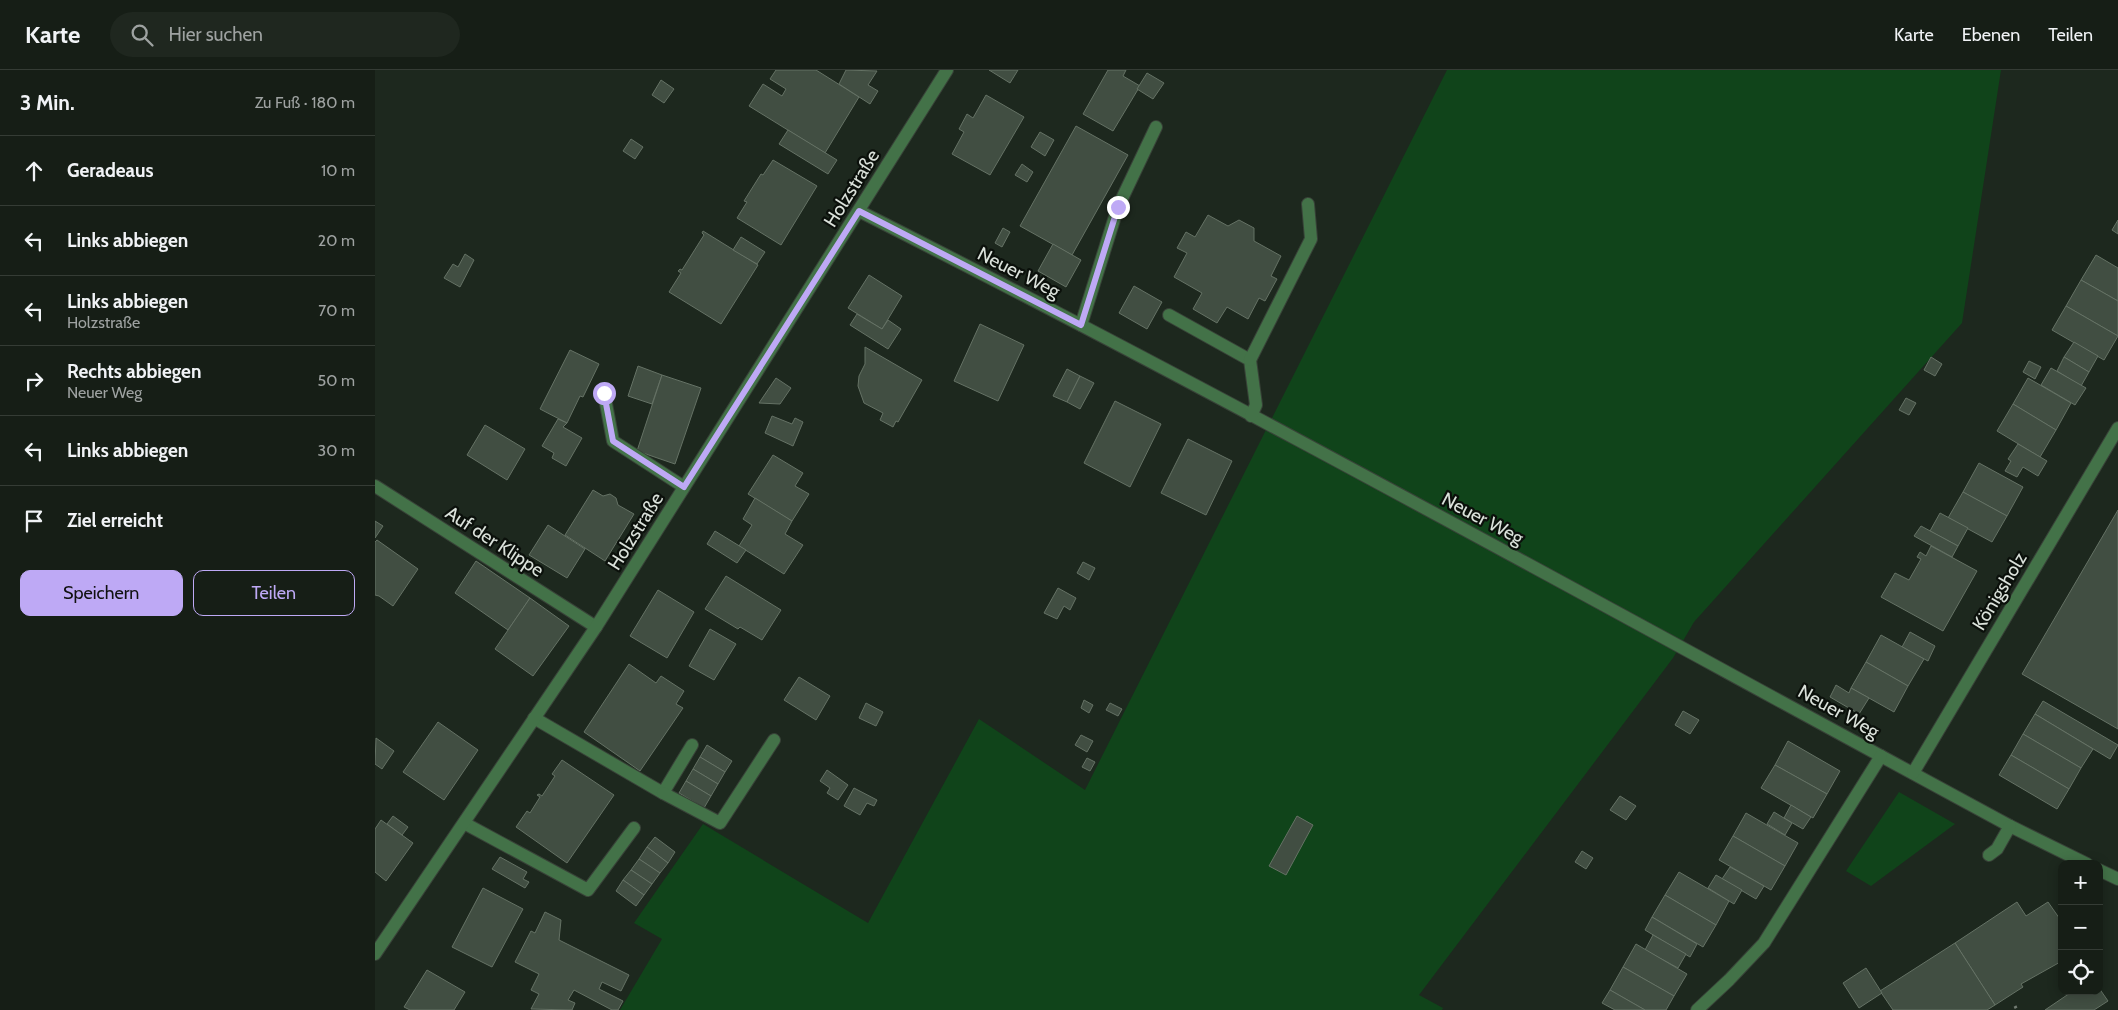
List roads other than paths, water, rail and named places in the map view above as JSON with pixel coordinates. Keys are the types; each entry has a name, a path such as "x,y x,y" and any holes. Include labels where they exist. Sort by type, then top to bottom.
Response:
{"street":[{"name":"Holzstraße","path":"375,954 596,627 947,70"},
{"path":"1081,325 1118,207 1156,126"},
{"path":"1251,416 1256,405 1250,360 1311,239 1308,204"},
{"name":"Neuer Weg","path":"859,211 1081,325 1562,582 2010,826 2079,860"},
{"path":"1169,315 1250,360"},
{"path":"604,393 613,441 684,487"},
{"name":"Königsholz","path":"1913,773 2118,428"},
{"name":"Auf der Klippe","path":"375,486 596,627"},
{"path":"534,718 663,794 720,823 774,740"},
{"path":"663,794 693,745"},
{"path":"1697,1010 1764,943 1881,756"},
{"path":"464,823 588,890 635,828"},
{"path":"1989,855 1997,849 2010,826"},
{"path":"2103,872 2118,879"}]}
